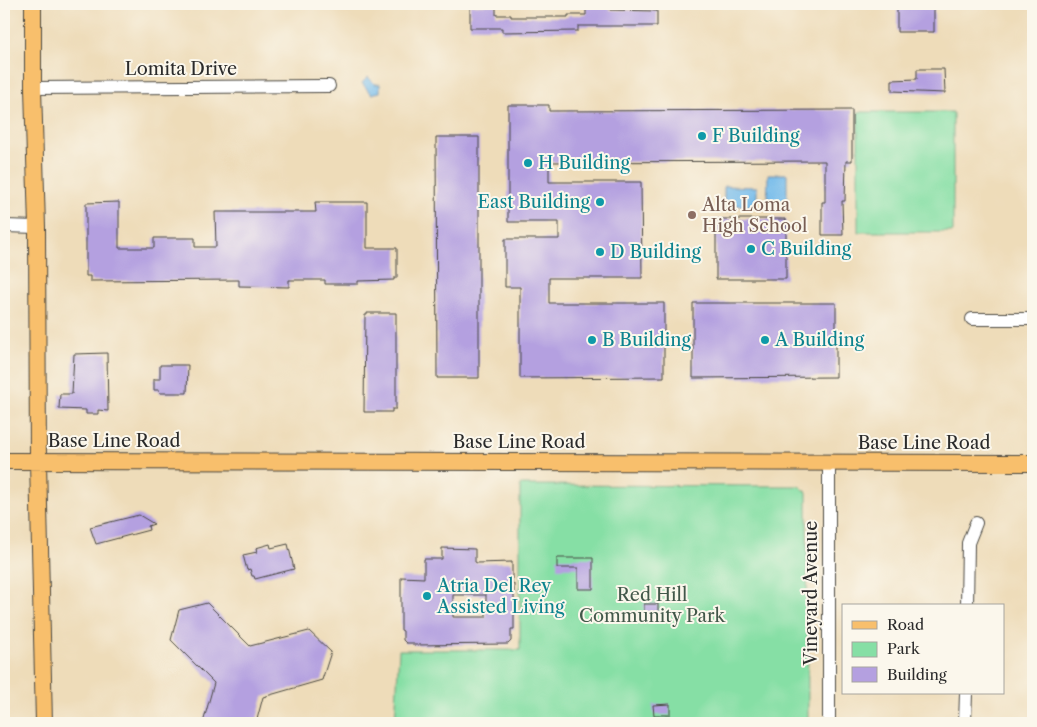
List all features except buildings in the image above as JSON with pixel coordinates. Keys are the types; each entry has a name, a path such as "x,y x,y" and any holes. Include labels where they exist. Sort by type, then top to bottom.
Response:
{"main road":[{"path":"33,4 33,88 37,227 38,461 44,723"},
{"name":"Base Line Road","path":"4,461 1033,463"}],"street":[{"name":"Lomita Drive","path":"33,88 329,86"},
{"path":"4,226 37,227"},
{"path":"972,319 1033,318"},
{"name":"Vineyard Avenue","path":"829,463 829,723"},
{"path":"967,604 968,543 976,523"},
{"path":"965,723 966,694"}],"green space":[{"path":"858,112 953,112 953,232 858,232"},
{"name":"Red Hill Community Park","path":"520,485 799,486 807,492 808,723 395,723 399,650 520,650"}],"water":[{"path":"368,77 375,84 380,84 380,92 371,94 362,83"},
{"path":"768,174 787,174 787,210 767,210"},
{"path":"724,186 757,187 757,206 724,205"}],"place":[{"name":"F Building","path":"702,136"},
{"name":"H Building","path":"528,163"},
{"name":"East Building","path":"600,202"},
{"name":"Alta Loma High School","path":"692,215"},
{"name":"C Building","path":"751,249"},
{"name":"D Building","path":"600,252"},
{"name":"B Building","path":"592,340"},
{"name":"A Building","path":"765,340"},
{"name":"Atria Del Rey Assisted Living","path":"427,596"}]}
